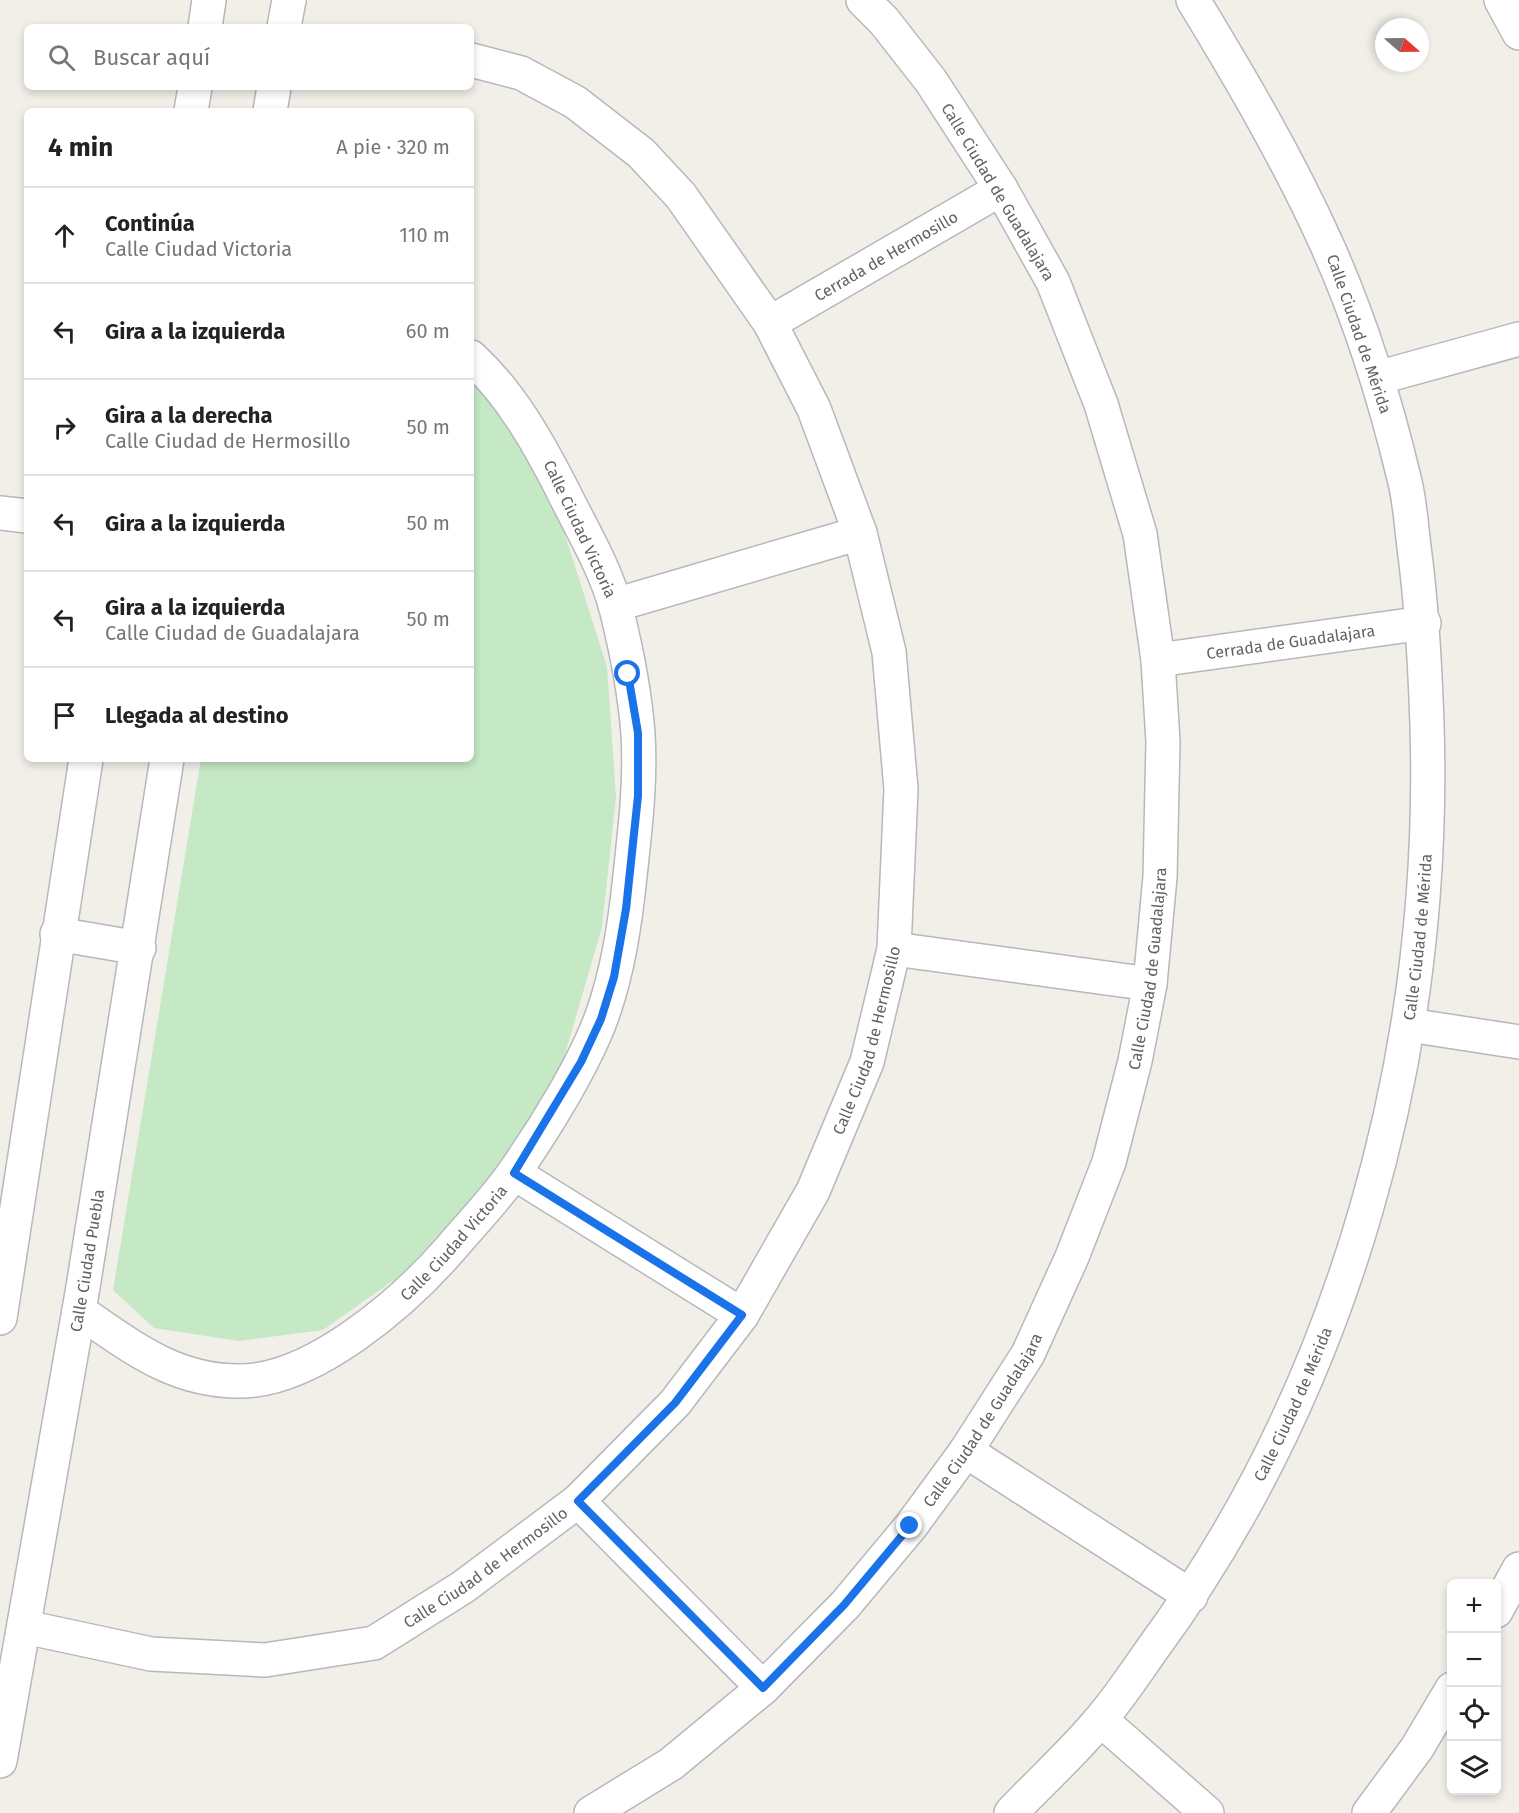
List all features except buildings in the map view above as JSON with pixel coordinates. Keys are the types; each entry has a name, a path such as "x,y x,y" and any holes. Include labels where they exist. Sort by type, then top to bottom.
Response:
{"street":[{"path":"205,24 209,0"},
{"path":"285,24 289,0"},
{"name":"Calle Ciudad de Guadalajara","path":"591,1813 671,1764 763,1688 844,1605 910,1526 966,1451 1028,1354 1072,1257 1108,1162 1135,1061 1150,984 1161,866 1163,742 1158,660 1140,534 1101,404 1053,282 1001,189 931,81 884,21 863,0"},
{"name":"Calle Ciudad de Mérida","path":"1011,1813 1101,1720 1191,1596 1261,1475 1322,1337 1375,1182 1409,1025 1421,926 1428,774 1424,623 1406,484 1377,378 1327,245 1261,113 1193,0"},
{"path":"1501,0 1519,33"},
{"name":"Calle Ciudad de Hermosillo","path":"25,1627 151,1654 266,1660 374,1643 463,1587 578,1501 675,1403 742,1315 813,1191 867,1062 894,950 901,789 889,652 860,533 814,409 770,324 681,196 640,153 575,102 521,73 474,61"},
{"path":"192,108 194,90"},
{"path":"270,108 274,90"},
{"name":"Cerrada de Hermosillo","path":"770,324 1001,189"},
{"path":"1377,378 1519,339"},
{"name":"Calle Ciudad Victoria","path":"79,1311 139,1351 188,1376 242,1382 295,1370 351,1338 422,1282 514,1173 581,1062 601,1019 614,977 626,909 638,796 638,733 615,605 590,546 541,448 496,380 474,360"},
{"path":"0,513 24,516"},
{"path":"615,605 860,533"},
{"name":"Cerrada de Guadalajara","path":"1158,660 1424,623"},
{"path":"0,1318 57,934 86,762"},
{"name":"Calle Ciudad Puebla","path":"0,1761 79,1311 139,948 167,762"},
{"path":"57,934 139,948"},
{"path":"894,950 1150,984"},
{"path":"1409,1025 1519,1042"},
{"path":"514,1173 742,1315"},
{"path":"966,1451 1191,1596"},
{"path":"578,1501 763,1688"},
{"path":"1501,1603 1519,1569"},
{"path":"1369,1813 1417,1748 1447,1697"},
{"path":"1101,1720 1207,1813"}],"green space":[{"path":"474,375 494,394 560,519 607,667 616,797 602,927 561,1068 489,1182 401,1275 323,1330 239,1341 154,1328 113,1290 201,762 474,762"}],"route":[{"path":"628,674 638,733 638,796 626,909 614,977 601,1019 581,1062 514,1173 742,1315 675,1403 578,1501 763,1688 844,1605 910,1526"}]}
